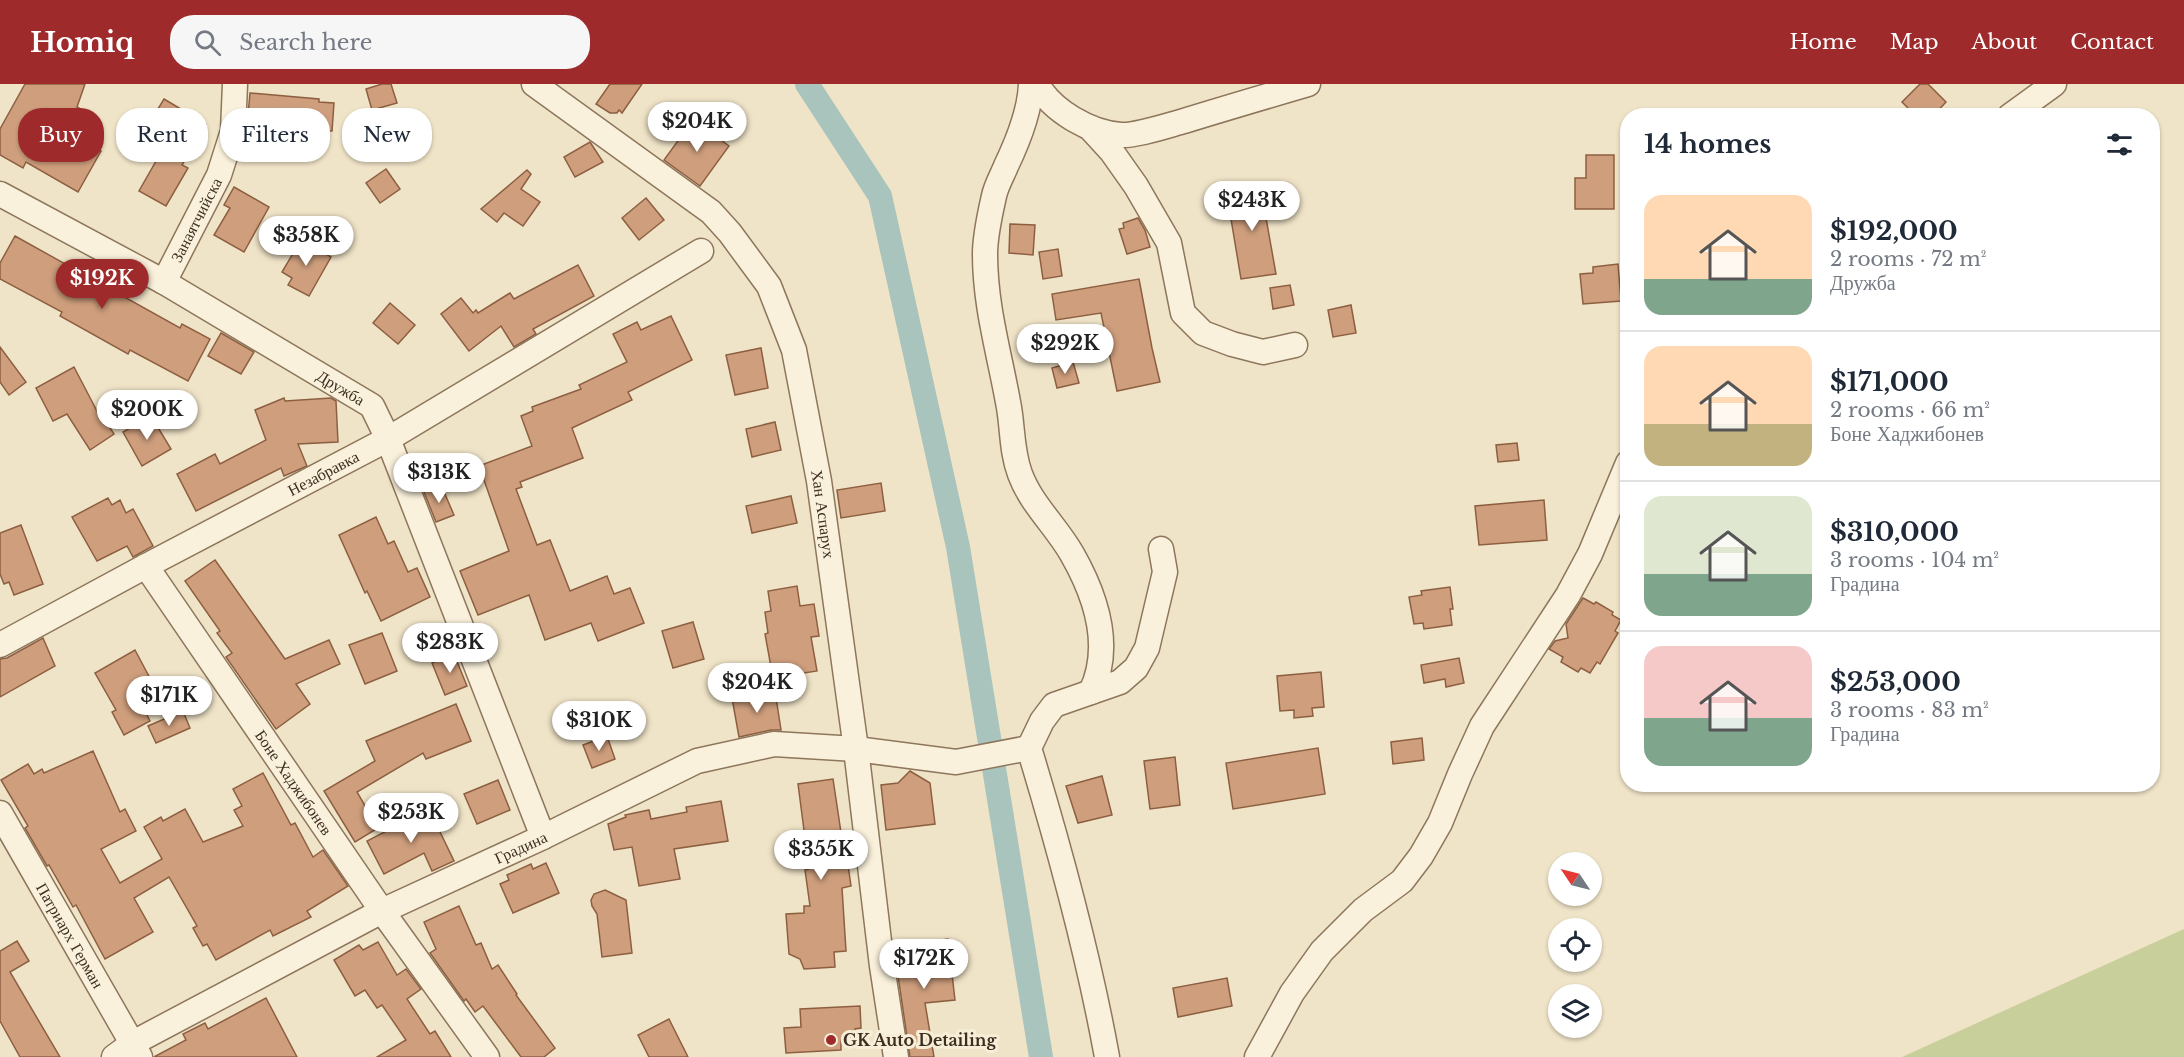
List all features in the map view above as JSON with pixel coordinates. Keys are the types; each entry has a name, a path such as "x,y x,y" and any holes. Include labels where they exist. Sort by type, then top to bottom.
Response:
{"street":[{"name":"Занаятчийска","path":"164,282 219,175 233,131 235,84"},
{"name":"Хан Аспарух","path":"534,84 711,213 730,233 769,286 794,350 819,481 856,749 882,966 896,1057"},
{"path":"1031,84 1031,99 1016,145 995,193 984,252 989,313 1009,404 1012,444 1020,474 1034,501 1072,554 1098,618 1102,640 1101,661 1091,692"},
{"path":"1037,84 1043,94 1065,114 1090,128 1122,136 1163,127 1308,84"},
{"path":"2021,108 2054,84"},
{"path":"1090,128 1112,152 1136,186 1169,243 1183,314 1203,333 1232,344 1263,352 1296,345"},
{"name":"Дружба","path":"0,194 164,282 372,406 388,439 543,837"},
{"name":"Незабравка","path":"0,645 388,439 701,251"},
{"path":"1257,1057 1292,993 1322,951 1363,910 1402,881 1421,856 1440,823 1482,726 1568,596 1590,554 1620,482"},
{"path":"1107,1057 1096,998 1060,853 1029,748 1042,721 1054,705 1120,682 1136,668 1147,648 1165,572 1161,549"},
{"name":"Боне Хаджибонев","path":"146,566 382,911 488,1057"},
{"name":"Градина","path":"129,1053 382,911 543,837 697,761 774,744 856,749 956,762 1029,748"},
{"name":"Патриарх Герман","path":"0,813 11,852 129,1053"}],"green space":[{"path":"2184,929 2184,1057 1902,1057"}],"building":[{"path":"25,84 85,84 77,107 79,108 18,108 18,162 26,162 23,168 0,155 0,129"},
{"path":"391,84 397,103 371,108 366,89"},
{"path":"610,84 642,84 622,113 619,110 617,113 610,113 596,104"},
{"path":"1920,84 1928,84 1946,102 1940,108 1908,108 1902,102"},
{"path":"250,93 319,99 319,102 334,103 332,131 330,131 330,108 249,108"},
{"path":"164,99 179,108 158,108"},
{"path":"693,120 729,146 700,186 664,160"},
{"path":"590,142 603,162 575,177 564,157"},
{"path":"1586,155 1614,155 1614,209 1575,209 1575,178 1586,178"},
{"path":"26,162 95,162 78,192"},
{"path":"155,162 184,162 182,165 188,168 166,206 139,191"},
{"path":"386,169 400,189 380,203 366,183"},
{"path":"527,170 531,174 521,189 540,202 523,226 504,213 497,222 481,209"},
{"path":"1264,183 1270,218 1266,218 1276,274 1241,279 1228,201 1238,199 1236,188"},
{"path":"234,187 269,207 244,252 214,235 230,208 224,205"},
{"path":"646,198 664,220 639,240 622,218"},
{"path":"1138,218 1145,230 1150,247 1127,254 1119,229 1124,228 1123,223"},
{"path":"1010,224 1035,225 1033,255 1009,253"},
{"path":"15,236 180,328 182,324 210,339 188,381 130,350 128,354 60,316 62,312 0,279 0,263"},
{"path":"301,240 331,257 309,296 288,285 292,278 282,272"},
{"path":"1058,249 1062,276 1043,279 1039,252"},
{"path":"1618,264 1620,301 1583,304 1580,274 1593,273 1593,267"},
{"path":"578,265 594,296 533,329 536,334 514,347 501,326 469,351 441,314 461,298 473,313 476,310 478,313 510,293 514,299"},
{"path":"1139,279 1160,382 1117,391 1101,313 1056,320 1052,294"},
{"path":"1290,285 1294,305 1273,309 1270,288"},
{"path":"390,303 415,325 398,344 373,323"},
{"path":"1351,305 1356,333 1333,337 1328,310"},
{"path":"671,316 692,360 628,392 632,400 572,428 583,458 520,482 522,487 516,489 537,545 550,540 570,591 607,576 614,594 630,588 644,623 598,641 591,623 545,640 529,595 478,615 460,571 509,551 479,466 532,446 521,416 533,411 532,407 581,389 579,385 627,362 613,334 637,322 641,330"},
{"path":"221,333 254,352 241,374 208,356"},
{"path":"0,347 26,382 9,395 0,382"},
{"path":"761,348 768,388 735,395 726,355"},
{"path":"1073,362 1079,383 1057,388 1052,368"},
{"path":"74,367 98,413 100,412 114,434 90,450 67,414 53,421 36,388"},
{"path":"284,398 285,401 331,398 336,401 338,442 298,444 307,466 284,476 281,468 196,511 177,474 215,454 220,464 266,440 255,410"},
{"path":"151,416 171,449 142,466 123,432"},
{"path":"775,422 781,450 752,457 746,429"},
{"path":"1517,443 1519,460 1498,462 1496,445"},
{"path":"881,483 885,511 841,518 837,490"},
{"path":"441,485 454,515 436,522 424,492"},
{"path":"791,496 797,523 752,533 746,506"},
{"path":"108,498 112,505 120,500 126,513 133,509 153,546 133,557 127,546 97,561 72,517"},
{"path":"1544,500 1547,540 1479,545 1475,506"},
{"path":"376,517 388,544 394,541 408,572 417,568 430,597 381,621 367,591 365,593 339,535"},
{"path":"21,525 43,584 14,595 9,582 4,584 0,574 0,533"},
{"path":"215,560 285,659 329,640 340,664 296,684 310,704 276,729 226,657 232,653 217,633 220,631 185,581"},
{"path":"797,586 800,606 814,604 819,636 811,637 817,671 773,678 765,634 768,633 765,612 771,611 768,591"},
{"path":"1450,587 1453,609 1450,609 1452,625 1424,629 1423,623 1414,624 1409,597 1422,595 1421,591"},
{"path":"1583,598 1594,604 1596,602 1613,612 1612,615 1620,619 1615,631 1618,633 1600,664 1597,662 1590,673 1581,668 1578,672 1561,662 1563,657 1549,649 1555,641 1568,638 1566,624"},
{"path":"693,622 704,659 673,668 662,631"},
{"path":"382,633 397,671 365,684 349,645"},
{"path":"43,638 55,666 0,697 0,659 7,658"},
{"path":"135,650 152,682 135,692 150,721 124,735 112,712 116,710 95,673"},
{"path":"454,654 467,686 445,695 432,663"},
{"path":"1459,658 1464,683 1446,687 1445,679 1424,683 1421,665"},
{"path":"1321,672 1324,707 1312,708 1313,716 1294,718 1294,710 1280,711 1277,676"},
{"path":"775,691 781,730 739,737 732,698"},
{"path":"456,704 471,741 426,759 423,753 357,792 378,828 355,842 324,791 375,761 366,741"},
{"path":"183,711 190,728 156,743 148,726"},
{"path":"607,736 615,759 592,768 583,745"},
{"path":"1422,738 1424,760 1393,764 1391,742"},
{"path":"1318,748 1325,794 1233,809 1226,763"},
{"path":"93,751 120,812 125,809 136,831 101,849 120,883 162,859 144,827 161,817 163,821 185,809 203,842 243,826 234,810 242,806 233,789 263,773 291,825 295,823 313,857 323,850 348,886 307,911 311,917 273,936 270,930 216,960 207,944 203,946 193,928 197,926 169,877 134,898 153,932 105,959 76,905 73,907 49,865 47,866 25,828 28,826 1,780 28,764 34,774 42,769 44,773"},
{"path":"1175,757 1180,805 1150,809 1144,761"},
{"path":"910,771 930,783 935,824 886,830 881,785 898,783"},
{"path":"1102,776 1112,815 1078,823 1066,786"},
{"path":"833,779 851,886 842,888 846,951 834,952 835,967 804,969 800,959 789,954 786,914 804,913 804,906 810,906 805,870 809,869 798,784"},
{"path":"498,780 510,810 477,824 464,794"},
{"path":"721,801 728,841 674,849 680,879 639,886 632,847 614,850 608,824 626,817 625,815 649,810 651,819 687,812 686,807"},
{"path":"429,809 454,861 432,871 424,853 384,874 367,841"},
{"path":"546,863 559,893 513,913 500,884 509,880 507,875 531,864 533,869"},
{"path":"605,890 626,900 632,953 602,957 597,914 591,900 594,894"},
{"path":"459,906 476,945 481,943 492,969 498,965 516,995 555,1048 544,1057 521,1057 483,1006 475,1012 466,999 464,1001 430,953 436,949 424,922"},
{"path":"948,939 955,1000 925,1003 934,1057 910,1057 897,969 901,969 899,955 913,954 911,944"},
{"path":"17,941 29,961 10,972 60,1057 20,1057 0,1021 0,951"},
{"path":"378,942 397,975 406,969 421,989 407,999 430,1034 435,1031 451,1057 377,1057 406,1040 382,1005 377,1008 365,990 355,996 334,960 359,945 363,950"},
{"path":"1227,978 1232,1006 1178,1017 1173,988"},
{"path":"266,998 297,1057 154,1057 186,1040 183,1034 205,1023 208,1029"},
{"path":"860,1006 861,1028 855,1029 855,1039 841,1040 841,1050 786,1053 784,1028 801,1027 800,1009"},
{"path":"669,1019 688,1057 649,1057 638,1035"}],"waterway":[{"path":"807,84 880,196 958,547 1041,1057"}],"place":[{"name":"GK Auto Detailing","path":"831,1040"}]}
